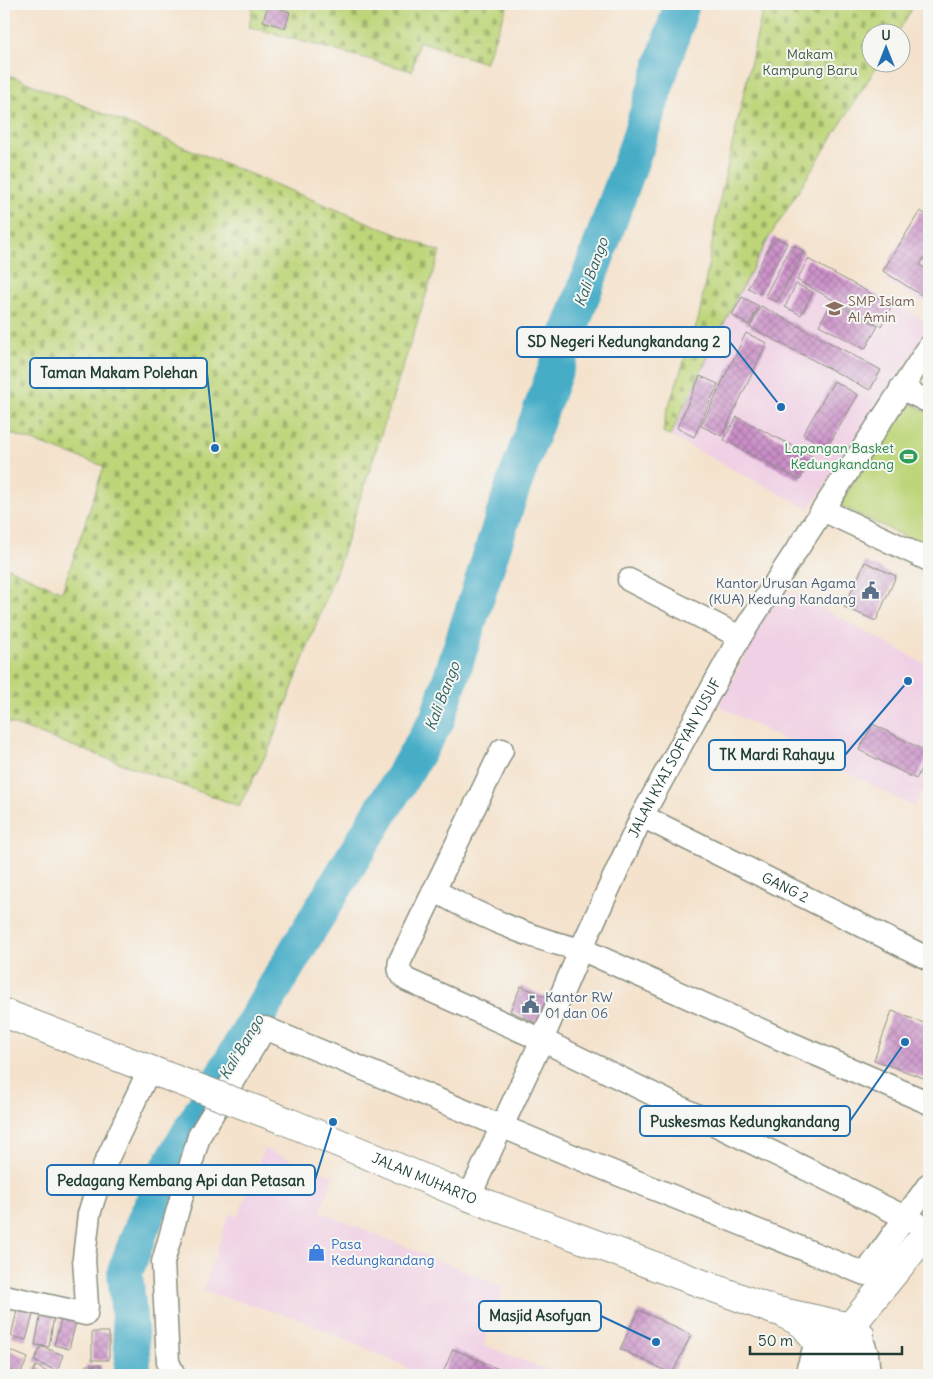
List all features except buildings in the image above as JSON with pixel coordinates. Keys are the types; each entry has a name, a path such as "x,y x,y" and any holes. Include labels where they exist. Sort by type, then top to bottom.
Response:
{"main road":[{"name":"JALAN MUHARTO","path":"4,1014 286,1121 470,1197 773,1310 819,1331 855,1330"},
{"path":"825,1375 837,1343 855,1330 929,1229"},
{"path":"849,1375 855,1330"}],"street":[{"name":"JALAN KYAI SOFYAN YUSUF","path":"470,1197 642,816 740,637 929,346"},
{"path":"901,388 929,402"},
{"path":"822,510 929,560"},
{"path":"629,580 740,637"},
{"path":"502,750 400,961 398,967 402,976 407,980 542,1040 929,1229"},
{"name":"GANG 2","path":"642,816 929,959"},
{"path":"434,890 460,906 498,923 562,947 581,949 929,1103"},
{"path":"174,1375 168,1362 163,1262 199,1136 265,1028 573,1156 865,1274 929,1184"},
{"path":"4,1296 86,1314 84,1258 89,1214 104,1166 156,1072"},
{"path":"855,1330 866,1354 869,1375"},
{"path":"806,1375 819,1331"}],"shaded area":[{"path":"929,210 929,305 884,280"},
{"path":"770,236 929,323 929,327 897,378 809,509 670,436 738,295"},
{"path":"785,593 794,593 929,666 929,795 922,791 914,807 719,706 775,597"},
{"name":"Pasa Kedungkandang","path":"264,1149 333,1176 321,1212 503,1287 483,1345 561,1375 404,1375 407,1367 299,1319 203,1291 229,1214 238,1216"}],"green space":[{"path":"253,4 508,4 485,63 419,41 412,71 249,27"},
{"name":"Makam Kampung Baru","path":"764,4 915,4 904,22 860,22 860,72 873,72 770,236 738,295 670,436 663,432 666,414 699,317 721,194"},
{"path":"4,73 440,252 339,564 270,747 239,806 4,721 4,566 62,592 104,466 4,431"},
{"path":"907,401 929,413 929,548 839,505"}],"waterway":[{"name":"Kali Bango","path":"131,1375 133,1362 125,1272 143,1224 168,1169 299,946 437,720 511,492 637,145 682,4"}],"place":[{"name":"SMP Islam Al Amin","path":"834,309"},
{"name":"SD Negeri Kedungkandang 2","path":"781,407"},
{"name":"Taman Makam Polehan","path":"215,448"},
{"name":"Lapangan Basket Kedungkandang","path":"908,456"},
{"name":"Kantor Urusan Agama (KUA) Kedung Kandang","path":"870,591"},
{"name":"TK Mardi Rahayu","path":"908,681"},
{"name":"Kantor RW 01 dan 06","path":"531,1005"},
{"name":"Puskesmas Kedungkandang","path":"905,1042"},
{"name":"Pedagang Kembang Api dan Petasan","path":"333,1122"},
{"name":"Pasa Kedungkandang","path":"317,1252"},
{"name":"Masjid Asofyan","path":"656,1342"}]}
